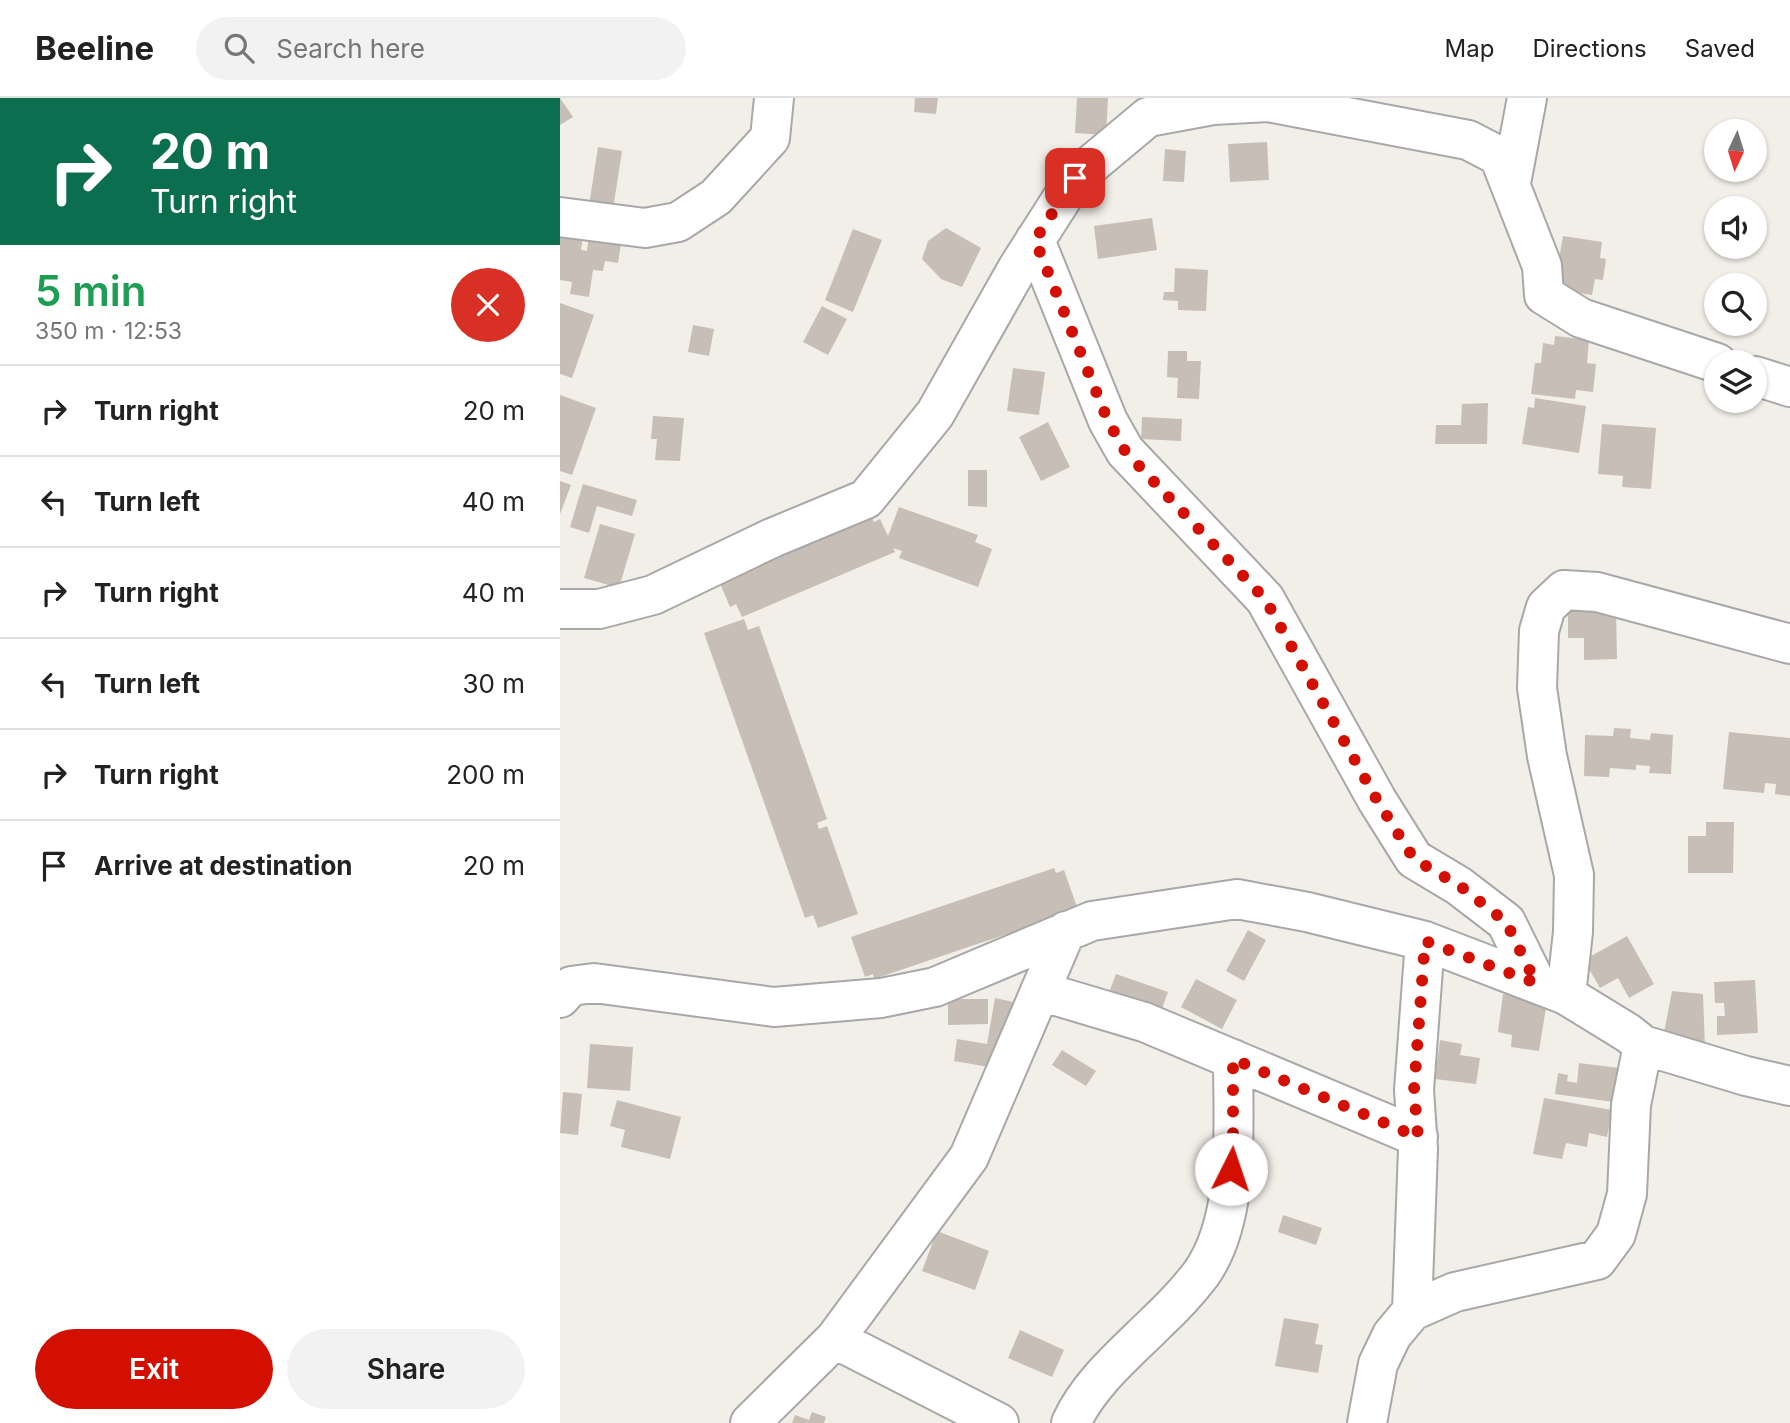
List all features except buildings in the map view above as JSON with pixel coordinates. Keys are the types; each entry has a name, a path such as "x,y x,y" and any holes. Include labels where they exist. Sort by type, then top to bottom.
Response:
{"street":[{"path":"560,217 645,229 678,222 716,197 770,138 774,98"},
{"path":"1511,183 1527,98"},
{"path":"560,608 599,609 653,594 772,538 866,499 935,414 1035,240 1075,178 1148,117 1213,105 1268,102 1468,140 1499,156 1542,266 1544,295 1581,318 1704,359"},
{"path":"1035,240 1108,421 1125,451 1265,599 1377,800 1414,859 1460,886 1506,922 1551,989"},
{"path":"1767,380 1790,387"},
{"path":"1551,989 1573,932 1574,875 1547,756 1537,688 1539,631 1546,607 1564,590 1597,592 1790,644"},
{"path":"560,998 570,986 594,983 774,1007 881,998 935,987 1092,921 1237,899 1307,912 1425,941 1551,989 1628,1033 1643,1045 1746,1076 1790,1086"},
{"path":"750,1423 835,1339 969,1157 1066,931"},
{"path":"1412,1311 1418,1137 1414,1090 1425,941"},
{"path":"1041,991 1144,1022 1418,1137"},
{"path":"1367,1423 1378,1364 1392,1335 1412,1311 1455,1292 1597,1260 1616,1234 1627,1194 1631,1105 1643,1045"},
{"path":"1070,1423 1100,1379 1184,1294 1202,1272 1221,1233 1233,1145 1233,1059"},
{"path":"835,1339 999,1423"}],"route":[{"path":"1075,178 1035,240 1108,421 1125,451 1265,599 1377,800 1414,859 1460,886 1506,922 1536,983 1425,941 1414,1090 1418,1137 1233,1059 1231,1169"}]}
